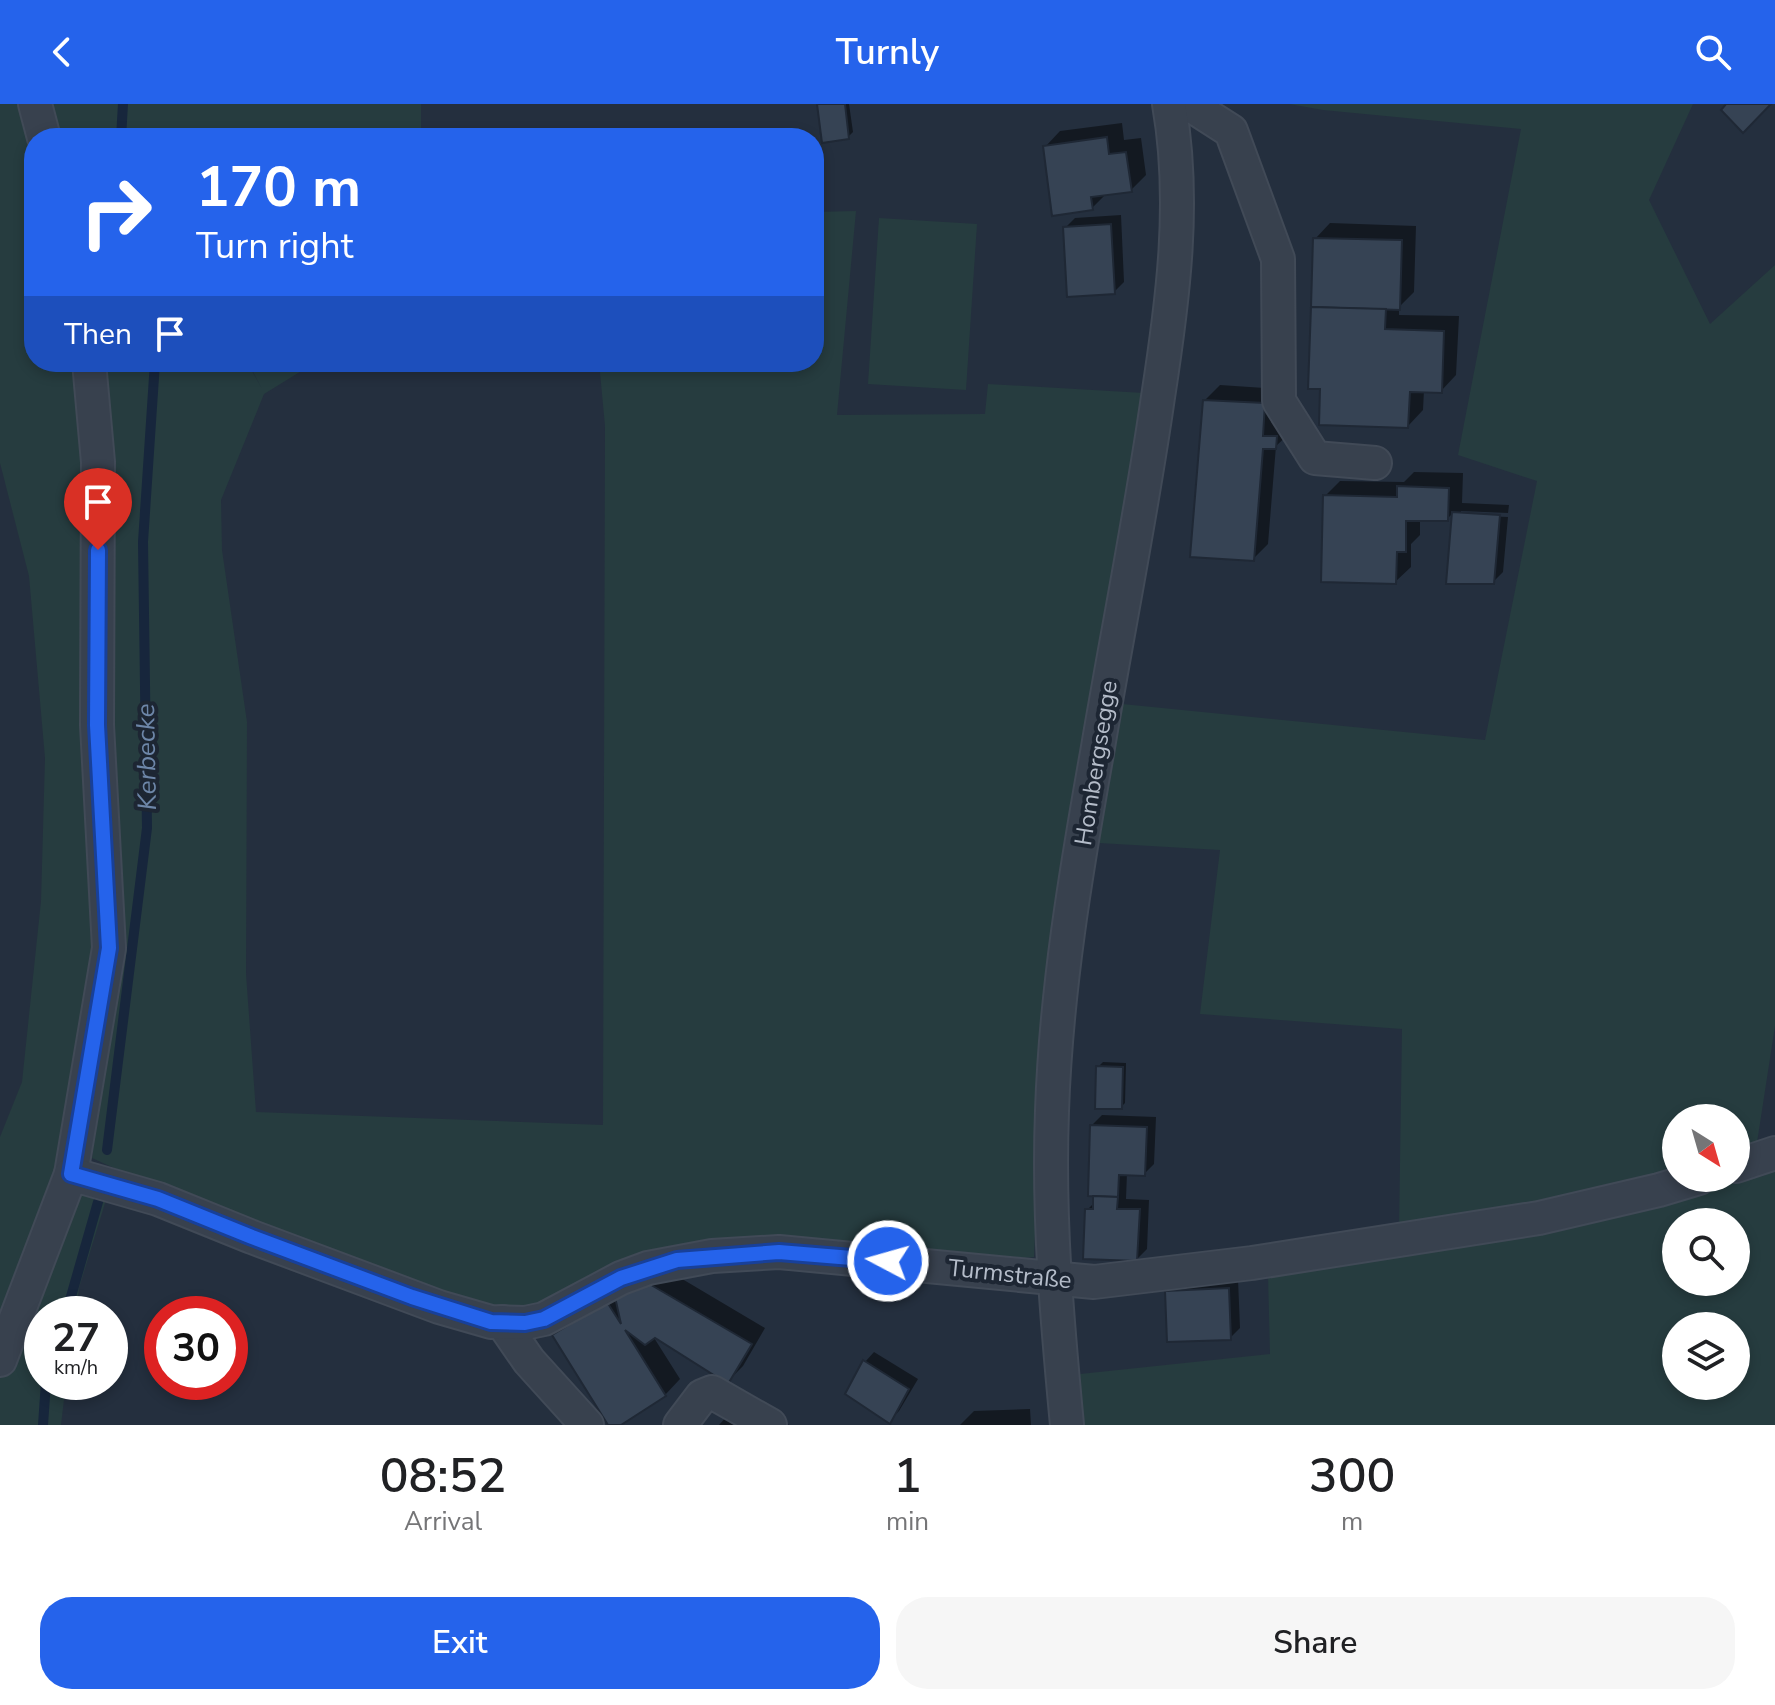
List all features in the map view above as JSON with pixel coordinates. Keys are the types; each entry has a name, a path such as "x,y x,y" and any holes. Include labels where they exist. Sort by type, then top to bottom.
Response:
{"street":[{"path":"35,104 41,128"},
{"name":"Hombergsegge","path":"1067,1425 1053,1278 1052,1109 1068,942 1096,756 1151,445 1176,255 1175,139 1169,104"},
{"path":"1189,104 1231,131 1278,259 1279,401 1315,458 1375,463"},
{"path":"0,1360 71,1174 109,948 97,725 98,462 90,372"},
{"path":"1750,1161 1775,1153"},
{"name":"Turmstraße","path":"71,1174 158,1199 439,1307 491,1322 525,1323 544,1319 621,1278 648,1268 712,1256 795,1253 1094,1282 1252,1263 1539,1218 1662,1189"},
{"path":"502,1322 529,1361 587,1425"},
{"path":"680,1425 702,1396 712,1392 770,1425"}],"green space":[{"path":"0,104 28,104 32,128 24,128 24,372 79,372 89,440 100,970 62,1154 0,1332 0,1137 22,1082 41,901 45,758 29,576 0,463"},
{"path":"52,104 421,104 421,128 58,128"},
{"path":"1289,104 1693,104 1649,200 1710,324 1775,265 1775,1026 1756,1149 1750,1151 1750,1104 1662,1104 1662,1178 1399,1230 1402,1029 1200,1014 1220,850 1099,843 1122,704 1485,740 1537,481 1458,455 1521,129"},
{"path":"856,211 837,415 985,414 988,384 1144,393 1082,745 1044,1022 1034,1257 995,1261 826,1243 497,1314 136,1178 92,1158 117,950 102,372 253,372 262,389 253,372 300,372 264,394 221,500 222,550 247,722 246,974 256,1112 603,1125 605,426 600,372 824,372 824,212"},
{"path":"879,218 977,224 966,390 868,384"},
{"path":"1775,1170 1775,1425 1083,1425 1080,1374 1270,1354 1268,1275 1542,1225 1691,1192 1750,1192 1750,1179"},
{"path":"72,1179 109,1190 78,1296 29,1296"},
{"path":"24,1308 24,1400 64,1400 61,1425 0,1425 0,1373"}],"building":[{"path":"817,104 845,104 849,139 824,143 824,128 820,128"},
{"path":"1726,104 1771,104 1743,133 1721,110"},
{"path":"1107,137 1109,154 1126,152 1132,192 1091,197 1093,210 1052,216 1043,146"},
{"path":"1111,224 1115,294 1067,297 1063,227"},
{"path":"1313,238 1402,240 1400,310 1311,307"},
{"path":"1311,307 1386,309 1385,329 1444,331 1442,393 1410,392 1408,428 1319,425 1320,389 1308,389"},
{"path":"1203,400 1265,403 1263,436 1277,436 1276,449 1263,449 1254,561 1190,557"},
{"path":"1397,486 1449,488 1448,521 1406,521 1406,552 1397,552 1396,584 1321,582 1323,495 1397,497"},
{"path":"1452,512 1500,515 1494,584 1446,584"},
{"path":"1096,1066 1123,1067 1122,1109 1095,1109"},
{"path":"1090,1125 1147,1127 1145,1176 1119,1175 1118,1197 1088,1196"},
{"path":"1093,1196 1118,1197 1117,1209 1140,1209 1137,1261 1083,1259 1085,1209 1093,1209"},
{"path":"646,1282 752,1344 728,1384 655,1338 645,1345 625,1330 666,1396 621,1425 608,1425 552,1335 607,1302 621,1324 615,1297"},
{"path":"1229,1288 1231,1340 1167,1342 1165,1291"},
{"path":"863,1360 909,1389 890,1424 845,1394"}],"waterway":[{"name":"Kerbecke","path":"122,128 123,104"},
{"name":"Kerbecke","path":"107,1150 147,828 143,542 154,372"},
{"name":"Kerbecke","path":"71,1296 98,1202"},
{"name":"Kerbecke","path":"43,1425 45,1400"}],"route":[{"path":"98,550 97,725 109,948 71,1174 158,1199 439,1307 491,1322 525,1323 544,1319 621,1278 677,1260 779,1252 888,1261"}]}
